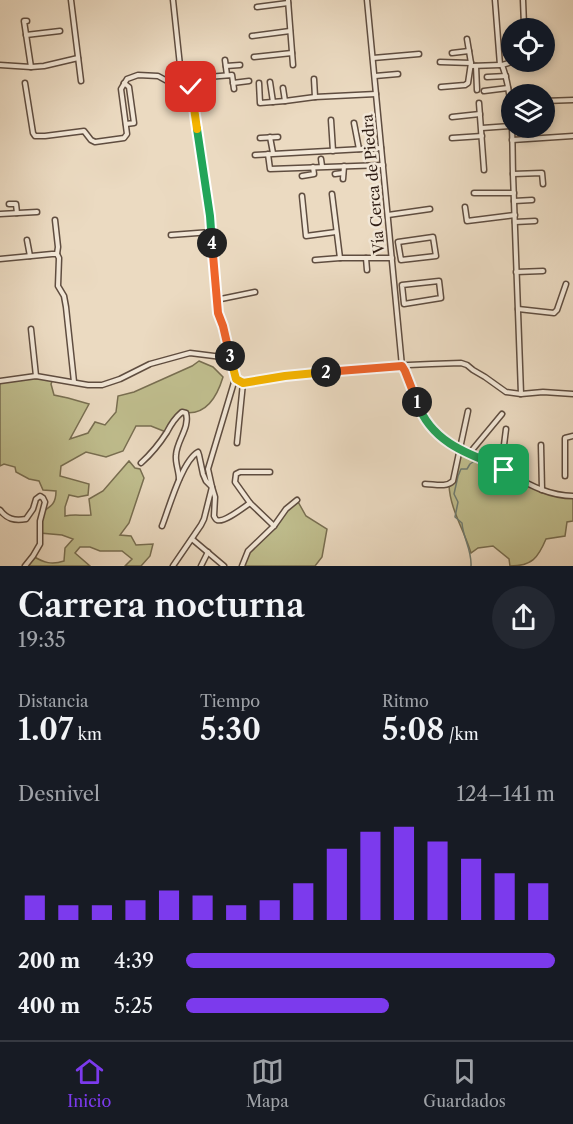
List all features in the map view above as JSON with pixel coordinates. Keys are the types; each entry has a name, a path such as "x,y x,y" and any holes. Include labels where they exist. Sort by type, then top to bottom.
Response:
{"street":[{"path":"70,0 81,81"},
{"path":"172,0 181,75 191,87 192,93 211,232 218,313 236,379 208,469 215,497 214,516 220,521 250,503"},
{"name":"Vía Cerca de Piedra","path":"367,0 402,366 421,414 440,437 459,450 499,466 522,481 542,490 573,496"},
{"path":"440,62 476,66 501,65 495,0"},
{"path":"524,0 524,18"},
{"path":"257,7 288,2 293,65"},
{"path":"27,21 24,21 31,67"},
{"path":"26,35 60,31"},
{"path":"252,36 290,31"},
{"path":"441,87 468,83 471,65 468,39"},
{"path":"452,53 468,51"},
{"path":"254,57 292,53"},
{"path":"373,58 419,54"},
{"path":"0,65 44,66 78,58"},
{"path":"225,60 227,75"},
{"path":"226,66 240,65"},
{"path":"476,66 477,90"},
{"path":"504,72 507,84"},
{"path":"375,76 398,74"},
{"path":"25,83 35,136 84,131 95,142 124,138 127,134 121,89 127,79 138,75 158,76 174,83 183,79 232,75 234,89"},
{"path":"487,77 506,76"},
{"path":"314,79 315,97"},
{"path":"233,83 249,81"},
{"path":"270,82 273,102"},
{"path":"124,83 129,87 134,123 126,124"},
{"path":"259,83 260,103 376,94"},
{"path":"283,88 285,101"},
{"path":"484,91 501,89"},
{"path":"555,101 573,100"},
{"path":"479,104 484,170"},
{"path":"452,117 480,114"},
{"path":"331,120 333,151"},
{"path":"354,123 359,149"},
{"path":"482,128 501,127"},
{"path":"260,138 278,136"},
{"path":"452,138 482,136"},
{"path":"521,394 512,140 573,136"},
{"path":"270,137 270,169 383,165"},
{"path":"255,155 381,148"},
{"path":"321,159 322,166"},
{"path":"302,176 314,174 313,166"},
{"path":"343,179 344,166"},
{"path":"335,174 343,173"},
{"path":"513,174 542,173 543,184"},
{"path":"474,193 514,193"},
{"path":"332,194 340,258"},
{"path":"302,196 306,236 336,232"},
{"path":"514,201 532,200"},
{"path":"9,204 16,204 17,213"},
{"path":"465,207 467,221 515,215"},
{"path":"388,215 430,209"},
{"path":"0,214 37,212"},
{"path":"55,220 59,258 58,286 64,296 74,382"},
{"path":"515,222 535,221"},
{"path":"171,236 211,232"},
{"path":"433,237 436,256 401,260 399,247 398,242 433,237"},
{"path":"27,240 30,256"},
{"path":"391,248 399,247"},
{"path":"0,258 57,254"},
{"path":"366,258 367,270"},
{"path":"315,260 392,258"},
{"path":"516,272 543,271"},
{"path":"439,281 441,298 404,304 403,295 402,285 439,281"},
{"path":"518,309 554,313 566,284"},
{"path":"216,300 255,292"},
{"path":"395,296 403,295"},
{"path":"31,329 36,376"},
{"path":"0,381 36,376 88,385 109,384 150,364 190,352 222,357 231,362"},
{"path":"222,357 230,354"},
{"path":"236,379 243,383 285,376 407,365 461,363 506,392 573,394"},
{"path":"237,443 243,383"},
{"path":"425,484 449,485 453,481 468,411"},
{"path":"141,463 154,450 172,422 182,412 186,413 186,428 176,455 180,481"},
{"path":"468,454 502,414"},
{"path":"499,466 506,429"},
{"path":"565,476 565,438 573,436"},
{"path":"542,445 542,490"},
{"path":"162,526 186,466 193,455 198,452 203,474 212,487"},
{"path":"270,472 240,472 236,474 235,482 250,503 274,526"},
{"path":"172,566 204,519 212,487"},
{"path":"0,510 7,517 15,520 26,519 36,499 40,496 45,502 40,521 40,544 25,566"},
{"path":"242,566 248,552 274,526 286,509 297,500"},
{"path":"192,539 224,566"},
{"path":"201,566 208,552"}],"shaded area":[{"path":"199,361 213,367 223,377 214,398 204,408 190,413 182,412 166,432 151,426 136,426 123,451 106,457 86,452 61,466 60,476 89,484 88,495 78,497 69,495 65,516 91,515 89,499 103,491 129,461 135,468 140,469 144,478 129,523 120,535 131,536 136,545 153,544 150,556 141,566 125,566 132,559 122,551 100,551 90,547 80,547 75,553 90,566 25,566 33,556 48,563 64,561 65,548 73,539 62,535 40,533 42,512 53,504 56,491 43,490 39,481 16,472 15,467 4,464 0,466 0,381 36,376 53,379 51,384 54,395 89,404 70,439 88,433 95,422 105,425 116,412 118,396 134,392"},
{"path":"459,450 499,467 535,487 573,496 573,521 567,522 565,536 546,539 533,560 518,566 510,566 509,559 493,546 478,548 471,553 450,494 449,485 453,481"},
{"path":"297,500 306,516 327,529 322,557 315,566 242,566 255,546"}],"waterway":[{"path":"471,566 462,523 455,517 458,502 454,494 461,469 467,469 473,462"}],"route":[{"path":"191,87 210,216 218,313 236,379 243,383 285,376 402,366 421,414 440,437 459,450 504,470"}]}
